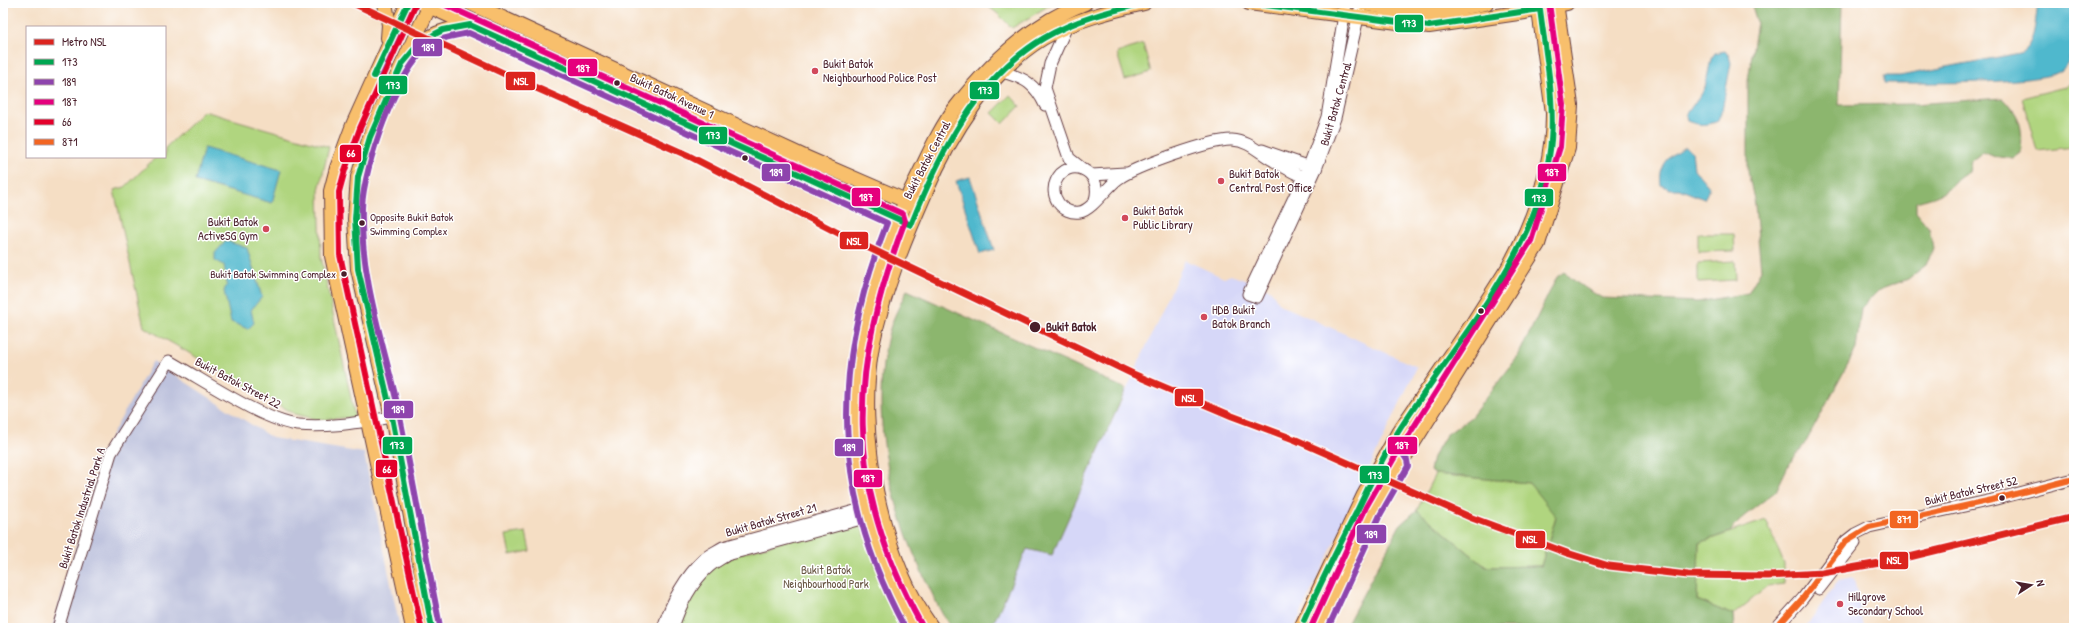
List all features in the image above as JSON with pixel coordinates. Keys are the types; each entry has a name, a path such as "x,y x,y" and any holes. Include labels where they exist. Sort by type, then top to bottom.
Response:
{"main road":[{"path":"385,3 389,24 388,44"},
{"path":"408,3 388,44 350,132 337,168 332,191 332,256 413,628"},
{"name":"Bukit Batok Central","path":"914,628 902,609 880,560 866,512 856,457 854,406 857,369 861,335 873,289 897,219 905,201 938,135 956,108 973,86 1008,51 1032,31 1069,9 1085,3"},
{"name":"Bukit Batok Central","path":"932,628 905,579 890,545 880,509 867,421 867,391 871,355 882,303 918,208 941,157 959,128 986,90 1002,72 1033,45 1067,26 1110,10 1144,3"},
{"path":"1249,3 1349,12 1429,26 1448,24 1539,6 1560,4 1571,105 1568,148 1538,244 1400,464 1373,511 1319,628"},
{"name":"Bukit Batok Central","path":"1362,3 1416,12 1440,12 1486,3"},
{"path":"427,4 370,137 358,177 355,219 358,269 392,417 432,628"},
{"name":"Bukit Batok Avenue 1","path":"427,4 911,226"},
{"name":"Bukit Batok Avenue 1","path":"477,5 918,208"},
{"path":"1300,628 1392,443 1424,392 1471,326 1524,240 1546,171 1553,128 1553,113 1539,6"},
{"path":"402,64 418,45 435,34 443,30 470,25"}],"street":[{"name":"Bukit Batok Central","path":"1253,296 1335,118 1349,12 1362,3"},
{"path":"1067,26 1050,64 1045,88 1069,158 1090,173 1096,183 1098,192 1095,200"},
{"path":"1002,72 1018,76 1037,90 1046,107 1062,164 1054,188 1054,196 1058,204 1064,209 1079,212 1086,210 1111,185 1127,173 1216,140 1237,141 1312,167"},
{"path":"1258,149 1273,161 1307,178"},
{"path":"1056,180 1066,170 1081,168 1090,173 1127,173"},
{"name":"Bukit Batok Street 22","path":"169,361 249,406 282,421 298,425 321,425 368,421 392,417"},
{"name":"Bukit Batok Industrial Park A","path":"58,628 111,453 128,429 169,361"},
{"name":"Bukit Batok Street 52","path":"1776,628 1803,598 1846,541 1855,534 1869,527 1992,500 2074,479"},
{"name":"Bukit Batok Street 52","path":"1786,628 1809,602 1852,546 1859,540 1871,534 1994,507 2074,486"},
{"name":"Bukit Batok Street 21","path":"663,628 675,598 686,582 705,558 723,547 880,509"},
{"name":"Bukit Batok Street 21","path":"673,628 676,616 702,575 711,565 726,555 866,512"}],"shaded area":[{"path":"1185,260 1224,278 1231,275 1271,290 1279,304 1417,367 1294,628 991,628 1027,549 1052,555"},
{"path":"153,361 272,438 364,453 400,628 52,628 105,447"},
{"name":"Hillgrove Secondary School","path":"1854,578 1864,628 1805,628 1838,581"}],"green space":[{"path":"984,3 1053,3 1012,28"},
{"path":"1751,3 1842,3 1839,105 1913,104 2003,98 2014,111 2020,123 2022,143 2021,152 2013,158 1995,157 1983,152 1971,161 1969,172 1959,178 1947,190 1936,196 1916,202 1916,212 1929,228 1933,248 1926,265 1908,279 1879,290 1861,308 1856,349 1806,442 1789,464 1776,491 1743,517 1730,532 1699,543 1697,600 1733,615 1734,628 1345,628 1400,525 1417,510 1486,567 1541,566 1556,517 1529,483 1435,474 1430,471 1433,457 1446,435 1471,417 1517,358 1557,277 1564,272 1577,283 1602,298 1698,302 1748,293 1761,270 1755,205 1748,171 1748,80 1757,22"},
{"path":"1143,44 1151,72 1125,80 1117,53"},
{"path":"2074,79 2074,147 2037,151 2022,98 2065,87"},
{"path":"1010,95 1020,106 1003,124 992,113"},
{"path":"204,111 329,147 319,190 321,257 355,417 319,420 295,414 144,327 114,190 125,187 155,158 166,158 166,147"},
{"path":"1698,234 1734,234 1735,251 1698,252"},
{"path":"1735,261 1736,280 1698,282 1698,263"},
{"path":"907,290 1126,389 1052,555 1027,549 991,628 951,628 936,602 915,556 903,526 894,494 882,429 881,396 883,363 889,332"},
{"path":"1435,474 1529,483 1556,516 1541,566 1486,567 1417,510"},
{"name":"Bukit Batok Neighbourhood Park","path":"859,520 886,591 907,628 680,628 682,612 713,561"},
{"path":"1766,520 1784,564 1784,584 1768,586 1733,615 1697,600 1699,543"},
{"path":"526,532 530,551 510,555 506,535"}],"water":[{"path":"2038,3 2074,3 2074,38 2067,64 2062,70 2051,75 2006,81 1884,83 1884,76 1900,76 2020,53 2029,44 2032,38"},
{"path":"1725,51 1729,56 1731,63 1722,110 1718,121 1710,124 1702,124 1687,121 1686,115 1705,88 1711,59 1715,53"},
{"path":"1685,147 1692,151 1694,169 1710,188 1704,199 1679,189 1670,189 1661,185 1661,172 1666,162 1674,154"},
{"path":"204,148 281,170 272,203 195,181"},
{"path":"970,177 994,250 980,254 956,181"},
{"path":"226,241 247,248 262,297 251,310 254,323 248,329 231,322 224,291 227,284 224,265 215,260 215,253"}],"metro line":[{"name":"NSL","path":"353,3 505,74 689,156 842,235 1133,374 1232,416 1296,440 1472,518 1567,553 1609,566 1688,575 1768,576 1822,573 1897,560 2074,517"}],"transit line":[{"name":"173","path":"374,76 408,3"},
{"name":"187","path":"441,3 903,214 905,221 886,275 873,326 865,376 863,425 867,473 878,522 896,572 921,624"},
{"name":"173","path":"432,628 392,417 358,269 355,219 358,177 370,137 402,64 418,45 443,30 470,25 911,225 947,146 962,120 979,96 998,74 1020,55 1044,38 1068,26 1118,9 1144,3"},
{"name":"173","path":"1249,3 1429,26 1540,9 1550,83 1552,120 1549,157 1540,194 1527,231 1509,266 1488,301 1419,400 1392,442 1316,593 1304,620"},
{"name":"187","path":"1312,625 1366,507 1393,460 1531,241 1560,147 1563,105 1549,3"},
{"name":"189","path":"381,79 415,6"},
{"name":"66","path":"415,6 360,128 339,192 340,255 421,626"},
{"name":"189","path":"440,626 403,431 368,282 362,233 362,208 368,169 375,145 394,97 405,76 417,58 429,46 443,39 469,33 887,223 869,276 856,327 849,378 847,428 852,478 863,528 881,578 905,628"},
{"name":"189","path":"1328,628 1380,515 1408,466 1407,460 1396,443"},
{"name":"871","path":"1776,628 1803,598 1846,541 1869,527 1992,500 2074,479"}],"place":[{"name":"Bukit Batok Neighbourhood Police Post","path":"815,71"},
{"name":"Bukit Batok Central Post Office","path":"1221,181"},
{"name":"Bukit Batok Public Library","path":"1125,218"},
{"name":"Opposite Bukit Batok Swimming Complex","path":"362,223"},
{"name":"Bukit Batok ActiveSG Gym","path":"266,229"},
{"name":"Bukit Batok Swimming Complex","path":"344,274"},
{"name":"HDB Bukit Batok Branch","path":"1204,317"},
{"name":"Bukit Batok","path":"1035,327"},
{"name":"Hillgrove Secondary School","path":"1840,604"}]}
